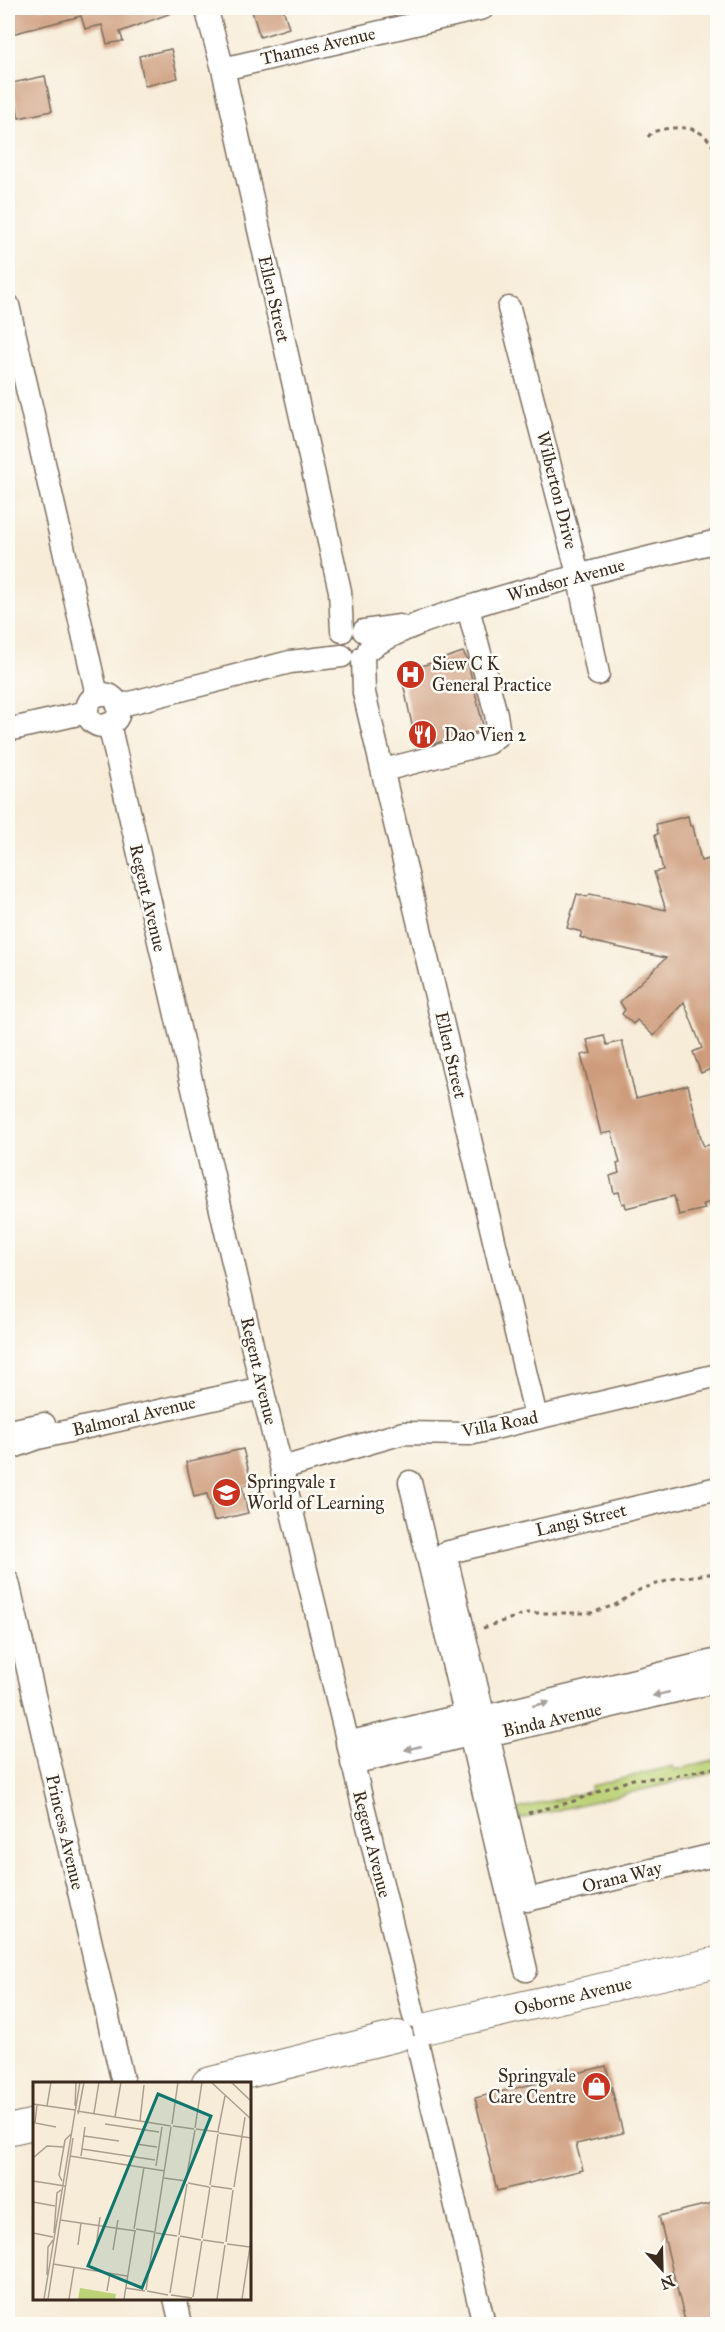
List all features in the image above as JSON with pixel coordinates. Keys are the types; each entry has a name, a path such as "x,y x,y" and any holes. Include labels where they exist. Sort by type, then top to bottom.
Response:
{"main road":[{"name":"Osborne Avenue","path":"211,2082 415,2031 717,1962"},
{"path":"8,2130 33,2124"}],"street":[{"name":"Ellen Street","path":"206,8 223,69 340,591 536,1417"},
{"name":"Thames Avenue","path":"223,69 438,13 483,8"},
{"path":"8,305 92,704 92,722 99,726 113,715"},
{"name":"Wilberton Drive","path":"509,308 578,574 598,674"},
{"name":"Windsor Avenue","path":"113,715 578,574 717,541"},
{"path":"384,770 488,743 498,734 496,714 468,608"},
{"path":"8,730 92,704"},
{"name":"Regent Avenue","path":"113,715 261,1381 484,2325"},
{"name":"Villa Road","path":"282,1468 403,1433 469,1434 717,1375"},
{"name":"Balmoral Avenue","path":"8,1431 261,1381"},
{"name":"Balmoral Avenue","path":"8,1449 38,1438 261,1381"},
{"path":"410,1482 476,1726 507,1818"},
{"name":"Langi Street","path":"464,1635 445,1552 717,1488"},
{"name":"Princess Avenue","path":"8,1582 123,2082"},
{"path":"464,1635 476,1726 526,1970"},
{"name":"Binda Avenue","path":"614,1696 717,1660"},
{"name":"Binda Avenue","path":"349,1753 614,1696 717,1681"},
{"name":"Orana Way","path":"507,1818 526,1900 717,1854"},
{"path":"175,2299 181,2325"}],"path":[{"path":"648,137 652,132 676,126 705,135 714,145 717,159"},
{"path":"464,1635 527,1613 591,1613 615,1605 641,1589 667,1581 717,1573"},
{"path":"507,1818 571,1802 633,1779 670,1777 717,1767"}],"green space":[{"path":"717,1760 717,1772 520,1819 517,1809 591,1791 591,1786 673,1766 675,1770"}],"building":[{"path":"8,8 182,9 120,32 123,41 107,44 102,25 85,29 81,16 8,35"},
{"path":"251,8 283,8 289,28 260,37"},
{"path":"171,49 178,78 145,86 139,56"},
{"path":"45,76 52,111 19,118 12,83"},
{"path":"463,652 467,659 483,725 481,731 425,746 416,744 401,673"},
{"path":"688,816 690,826 693,826 701,861 709,859 717,899 717,1084 711,1069 701,1073 693,1052 702,1048 684,1002 654,1036 637,1020 633,1024 622,1014 625,1010 620,1002 666,958 594,942 580,937 582,932 567,928 577,894 587,897 590,894 666,910 654,872 663,870 655,835 658,834 656,824"},
{"path":"604,1036 607,1045 622,1041 636,1098 688,1085 702,1142 704,1146 714,1144 717,1158 717,1201 703,1204 705,1209 679,1215 674,1196 626,1208 625,1203 622,1204 619,1192 614,1193 610,1176 619,1173 617,1164 620,1163 612,1132 601,1134 581,1055 591,1053 587,1040"},
{"path":"243,1449 252,1484 242,1486 248,1513 214,1521 207,1494 194,1497 186,1462"},
{"path":"606,2066 623,2133 576,2144 583,2170 497,2191 475,2098"},
{"path":"717,2202 717,2321 686,2325 659,2216"}],"place":[{"name":"Siew C K General Practice","path":"411,674"},
{"name":"Dao Vien 2","path":"423,735"},
{"name":"Springvale 1 World of Learning","path":"226,1492"},
{"name":"Springvale Care Centre","path":"597,2086"}]}
